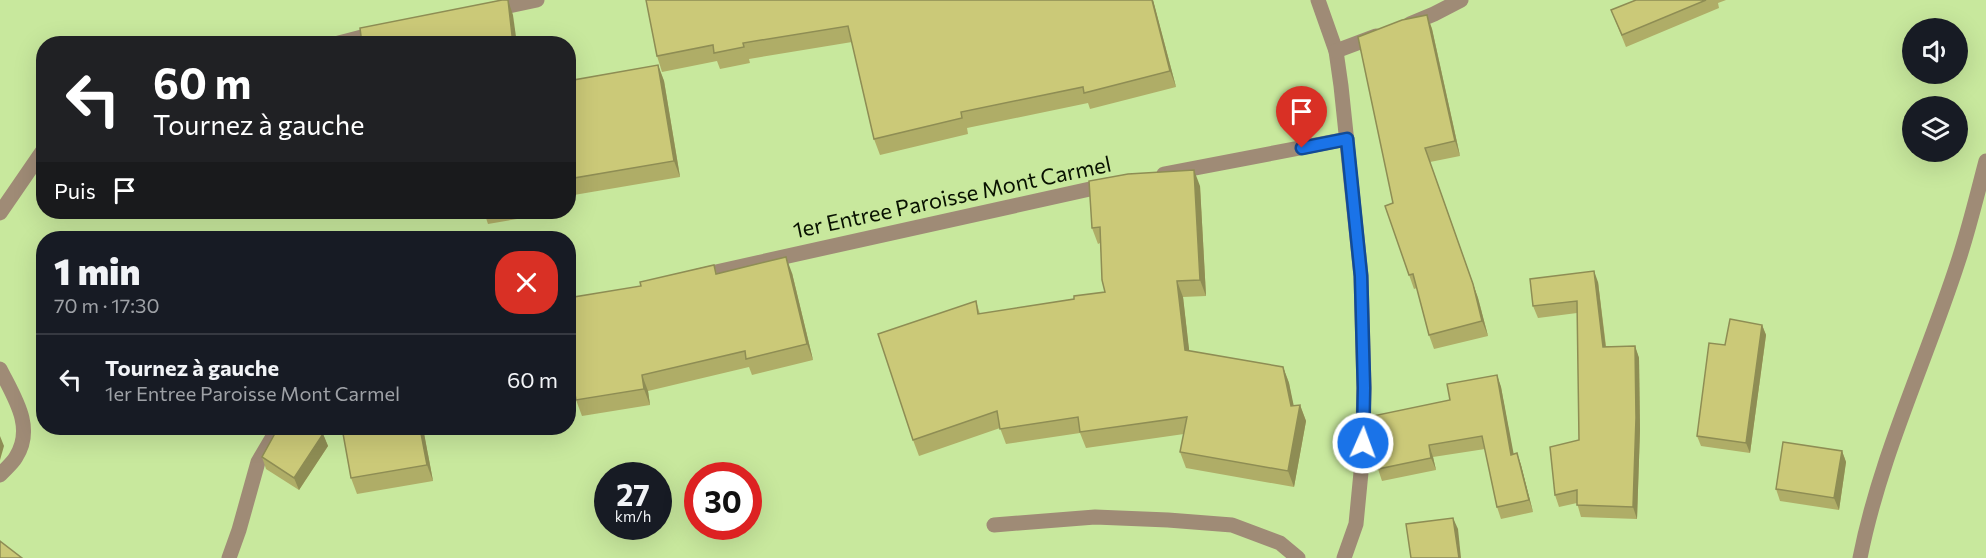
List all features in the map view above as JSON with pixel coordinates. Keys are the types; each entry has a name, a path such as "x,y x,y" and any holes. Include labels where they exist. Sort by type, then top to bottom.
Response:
{"street":[{"path":"479,12 537,0"},
{"path":"1318,0 1336,51 1361,276 1364,388 1362,462 1356,524 1344,558"},
{"path":"1336,51 1434,15 1461,0"},
{"path":"360,36 398,28"},
{"path":"1150,177 1347,139"},
{"path":"0,213 36,161"},
{"path":"1860,558 1869,515 1906,403 1958,262 1986,161"},
{"name":"1er Entree Paroisse Mont Carmel","path":"685,279 1127,181"},
{"path":"0,369 22,413 24,439 16,457 0,475"},
{"path":"229,558 258,462 274,435"},
{"path":"994,525 1095,517 1232,525 1280,543 1298,558"}],"building":[{"path":"508,0 512,36 361,36 360,28"},
{"path":"646,0 1152,0 1170,71 1084,93 1083,87 961,112 962,118 874,139 848,26 743,43 744,47 714,53 713,45 657,56"},
{"path":"1636,0 1706,0 1622,35 1611,10"},
{"path":"1427,15 1455,141 1425,148 1473,284 1482,321 1429,335 1413,274 1409,275 1385,206 1393,203 1358,37 1402,20"},
{"path":"658,65 674,161 576,178 576,80"},
{"path":"1194,170 1200,280 1177,281 1185,350 1283,367 1291,406 1300,405 1288,471 1180,452 1187,417 1080,432 1078,417 1000,429 997,411 913,440 878,334 976,301 978,314 1105,292 1102,280 1100,227 1092,228 1089,181 1128,174"},
{"path":"786,257 807,344 746,359 745,351 642,375 644,389 576,400 576,297 641,286 640,282 714,265 716,274"},
{"path":"1594,271 1603,347 1635,346 1636,418 1633,507 1577,505 1577,490 1555,495 1550,447 1579,440 1577,301 1533,306 1530,279"},
{"path":"1730,319 1762,325 1746,443 1697,436 1709,343 1725,345"},
{"path":"1497,375 1511,455 1517,453 1529,500 1497,507 1482,436 1429,445 1431,458 1378,469 1368,417 1450,400 1447,384"},
{"path":"274,435 322,435 294,478 262,457"},
{"path":"343,435 421,435 427,465 351,478"},
{"path":"1783,442 1842,451 1834,498 1776,489"},
{"path":"1453,518 1459,558 1411,558 1406,524"},
{"path":"0,541 22,558 0,558"}],"route":[{"path":"1302,148 1347,139 1361,276 1363,443"}]}
